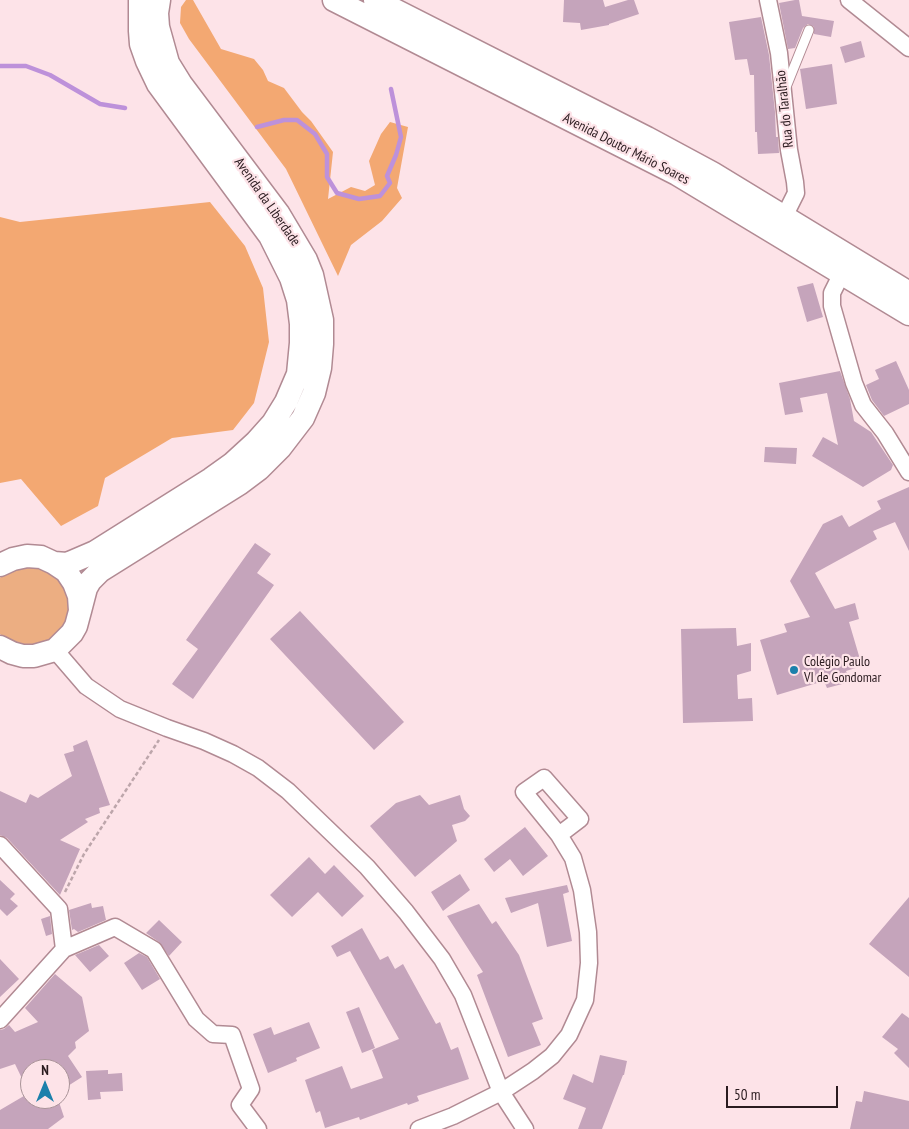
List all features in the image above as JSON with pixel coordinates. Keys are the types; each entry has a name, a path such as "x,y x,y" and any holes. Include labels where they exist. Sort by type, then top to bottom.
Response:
{"main road":[{"name":"Avenida da Liberdade","path":"54,563 67,564 95,552 232,464 273,423 286,402 298,374 301,324 298,300 291,278 270,236 158,84 146,61 142,44 140,0"},
{"name":"Avenida da Liberdade","path":"55,650 72,633 76,626 86,588 100,571 239,484 280,448 302,418 314,394 320,368 322,320 312,275 306,260 278,213 181,84 168,62 158,28 157,13 159,0"},
{"name":"Avenida Doutor Mário Soares","path":"334,0 677,174 909,314"},
{"name":"Avenida Doutor Mário Soares","path":"375,0 712,173 909,293"},
{"path":"0,565 13,559 27,556 41,557 54,563 66,571 74,583 79,596 80,611"},
{"path":"4,651 23,656 34,656 55,650"}],"street":[{"name":"Rua do Taralhão","path":"768,0 779,52 789,150 796,193 784,217"},
{"path":"849,0 909,48"},
{"path":"842,273 832,293 832,306 854,383 863,406 885,434 909,472"},
{"path":"55,650 86,686 120,709 211,744 258,768 288,791 367,867 442,958 463,995 501,1092 525,1129"},
{"path":"419,1129 452,1116 501,1092 552,1056 569,1035 585,1000 589,963 588,932 582,890 573,858 559,835"},
{"path":"0,846 59,909 64,949"},
{"path":"0,1020 64,949 115,927 154,950 196,1019 213,1034 232,1035 251,1089 240,1105 258,1129"}],"lane":[{"path":"784,92 808,30"}],"path":[{"path":"54,904 63,897 84,854 167,728"}],"shaded area":[{"path":"186,0 193,0 221,49 254,59 263,70 268,81 284,88 311,121 333,152 328,199 351,187 365,191 375,185 369,161 381,134 390,122 408,127 397,188 402,198 382,221 351,245 338,276 286,169 189,39 180,23 181,7"},
{"path":"210,202 245,246 263,288 269,342 254,403 233,430 172,438 105,478 98,506 61,526 21,479 0,483 0,217 20,222"},
{"path":"21,566 48,569 66,587 70,613 66,625 47,643 35,647 8,641 0,634 0,578 8,571"}],"building":[{"path":"564,0 603,0 605,7 634,0 639,14 609,25 581,30 580,23 563,22"},
{"path":"799,0 802,16 834,21 831,37 814,34 814,27 808,24 803,28 795,48 788,49 779,3"},
{"path":"761,17 769,55 779,153 758,154 757,132 755,132 754,75 750,75 747,59 735,60 729,22"},
{"path":"861,41 865,57 845,63 840,47"},
{"path":"832,64 837,104 806,109 800,69"},
{"path":"813,283 823,317 807,322 797,287"},
{"path":"896,361 909,390 909,404 884,416 872,400 866,385 879,379 875,370"},
{"path":"840,371 850,399 854,421 871,432 893,465 891,470 863,487 812,456 823,437 838,445 827,393 800,398 803,412 785,415 779,383"},
{"path":"765,447 797,448 796,464 764,462"},
{"path":"909,487 909,551 895,522 873,531 877,539 815,573 835,609 855,603 859,619 849,622 862,666 846,671 850,682 827,688 824,681 777,695 760,640 787,632 784,624 810,617 790,581 823,524 842,515 849,527 881,509 877,501"},
{"path":"255,543 271,554 257,573 274,585 193,699 172,684 198,649 186,640"},
{"path":"300,611 404,722 374,750 270,639"},
{"path":"736,628 737,646 751,643 751,671 737,675 738,699 752,698 753,721 683,723 681,629"},
{"path":"87,740 110,805 99,808 100,813 85,819 88,822 60,840 80,849 60,895 7,838 0,835 0,791 26,803 30,794 38,798 72,776 64,754 74,751 73,746"},
{"path":"420,795 429,805 460,795 464,809 470,816 465,821 452,825 457,841 415,877 370,826 396,803"},
{"path":"525,827 548,856 523,876 510,859 494,872 484,859"},
{"path":"309,857 325,874 334,865 364,896 342,917 318,892 292,917 270,895"},
{"path":"460,874 470,890 443,911 431,892"},
{"path":"0,880 15,894 10,899 18,906 7,916 0,909"},
{"path":"567,885 569,892 563,894 572,941 547,947 538,903 511,913 505,898"},
{"path":"909,897 909,977 869,944"},
{"path":"91,903 92,908 103,906 106,920 78,932 74,929 72,930 69,910"},
{"path":"479,904 492,924 496,921 519,955 543,1019 532,1023 541,1045 508,1057 477,975 483,972 447,916"},
{"path":"50,916 52,934 46,936 41,919"},
{"path":"159,920 182,942 169,956 159,942 146,933"},
{"path":"362,928 380,960 388,956 395,969 403,964 436,1024 440,1022 451,1050 458,1047 469,1079 417,1096 419,1101 408,1105 407,1103 360,1120 359,1117 325,1128 320,1111 316,1113 305,1080 342,1066 351,1089 383,1078 372,1050 399,1039 350,951 337,957 331,946"},
{"path":"99,945 109,956 90,972 75,955"},
{"path":"139,953 147,957 160,979 142,990 124,963"},
{"path":"0,959 19,979 0,997"},
{"path":"55,974 82,997 89,1031 75,1042 76,1048 68,1056 70,1059 20,1059 20,1074 15,1064 0,1069 0,1030 9,1025 15,1032 38,1022 25,1008"},
{"path":"359,1007 375,1048 362,1053 346,1012"},
{"path":"902,1013 909,1018 909,1068 894,1053 898,1049 882,1037"},
{"path":"309,1022 320,1048 296,1058 297,1061 268,1073 253,1034 271,1027 274,1035"},
{"path":"600,1055 627,1061 624,1075 602,1129 578,1129 586,1108 563,1099 573,1074 593,1083"},
{"path":"70,1059 82,1077 70,1085"},
{"path":"108,1070 108,1074 122,1073 123,1091 100,1092 101,1099 88,1100 86,1071"},
{"path":"864,1091 909,1101 909,1129 850,1129 856,1101 862,1102"},
{"path":"20,1098 20,1109 61,1109 64,1117 48,1129 0,1129 0,1110"}],"waterway":[{"path":"0,66 26,66 50,75 100,104 125,108"},
{"path":"257,127 284,120 297,120 315,134 327,154 327,177 337,193 359,199 380,196 390,183 387,176 401,137 391,89"}],"place":[{"name":"Colégio Paulo VI de Gondomar","path":"794,670"}]}
